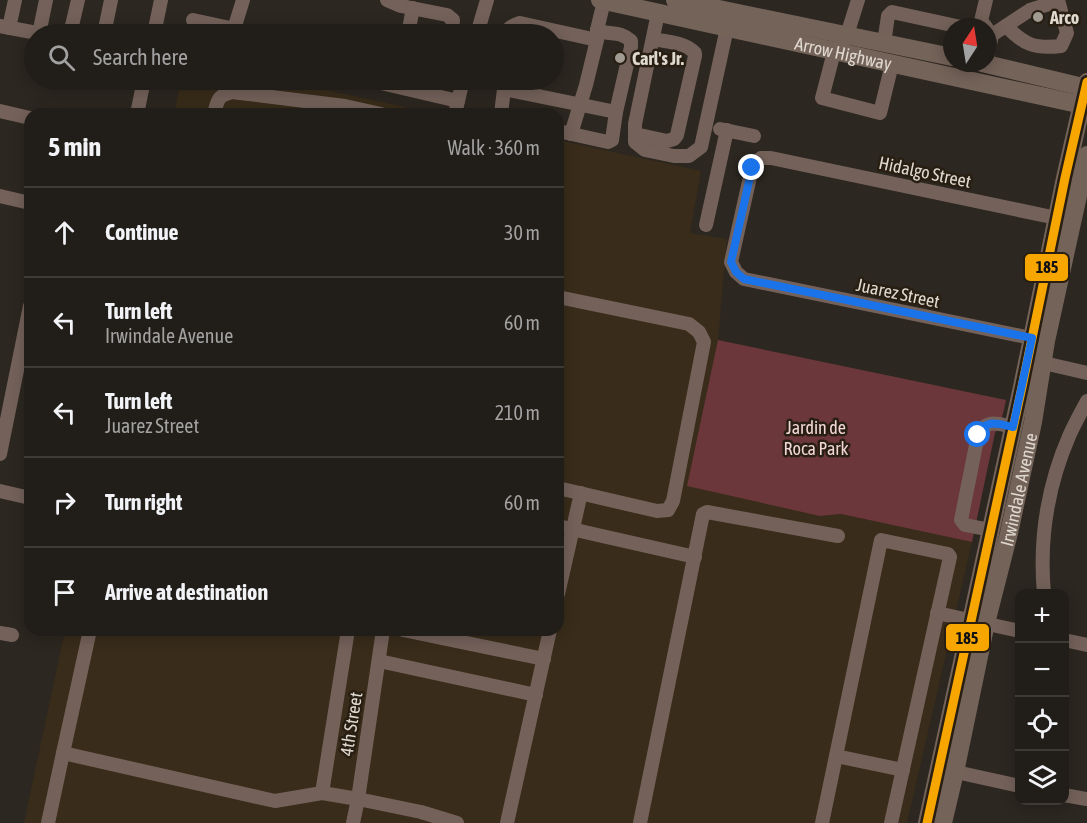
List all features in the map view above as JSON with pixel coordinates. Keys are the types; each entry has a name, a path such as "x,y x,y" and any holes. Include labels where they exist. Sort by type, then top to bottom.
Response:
{"main road":[{"name":"Arrow Highway","path":"602,0 892,64 1086,94"},
{"name":"Arrow Highway","path":"675,0 705,3 943,55"},
{"path":"997,65 1086,94"},
{"name":"Irwindale Avenue","path":"943,823 947,770 979,622 991,531 1013,427 1035,361 1064,220 1086,94"},
{"name":"Irwindale Avenue","path":"1064,220 1086,164"},
{"name":"Irwindale Avenue","path":"979,622 1009,533 1033,422 1035,361"},
{"name":"Irwindale Avenue","path":"927,823 947,770"}],"street":[{"path":"15,0 5,27 24,31"},
{"path":"42,24 46,0"},
{"path":"72,24 78,0"},
{"path":"106,24 111,0"},
{"path":"156,24 161,0"},
{"path":"236,24 243,0"},
{"path":"387,0 401,6 447,15 453,20 453,24"},
{"path":"480,24 487,0"},
{"path":"564,30 597,35 602,32 625,35 631,41 632,47 616,112 612,140 608,142 565,133 580,104 597,35 602,0"},
{"path":"857,0 847,35 834,52 822,98 880,113 892,64"},
{"path":"982,18 986,0"},
{"path":"997,29 1006,26 1030,10 1056,0 1066,33 1061,45 1047,47 1030,45 1006,26"},
{"path":"410,24 413,8"},
{"path":"884,43 888,16 892,12 943,23"},
{"path":"658,13 635,124 635,142 645,150 674,156 689,156 701,147 727,28"},
{"path":"193,20 211,24"},
{"path":"635,134 667,141 674,139 677,135 695,57 693,50 684,45 653,39"},
{"path":"138,108 142,90"},
{"path":"412,90 453,108"},
{"path":"458,108 461,90"},
{"path":"501,90 501,108"},
{"path":"525,90 616,112"},
{"path":"216,108 218,99 232,92 354,108"},
{"path":"0,111 24,117"},
{"path":"706,126 754,136"},
{"path":"706,225 727,130"},
{"name":"Hidalgo Street","path":"744,279 736,272 731,262 749,178 752,168 761,158 771,158 1064,220"},
{"path":"0,196 24,201"},
{"name":"Juarez Street","path":"744,279 1039,340"},
{"path":"564,298 689,324 699,332 704,342 673,501 668,510 657,511 564,489"},
{"path":"0,454 24,336"},
{"path":"1035,361 1087,373"},
{"path":"1044,589 1043,549 1049,496 1070,434 1087,401"},
{"path":"991,531 965,525 961,520 978,435 987,424 995,423 1013,427"},
{"path":"0,491 24,497"},
{"path":"564,566 581,493"},
{"path":"640,823 703,514 707,512 838,536"},
{"path":"564,527 695,557"},
{"path":"822,823 881,540 950,555 891,823"},
{"path":"938,613 1015,630"},
{"path":"48,823 89,636"},
{"path":"322,793 347,636"},
{"name":"4th Street","path":"353,823 382,636"},
{"path":"432,636 544,659"},
{"path":"507,823 549,636"},
{"path":"1069,641 1087,645"},
{"path":"379,661 536,695"},
{"path":"63,753 275,801 322,793 421,812 457,823"},
{"path":"836,756 903,770"},
{"path":"947,770 1015,785"},
{"path":"1069,796 1087,799"}],"shaded area":[{"path":"179,90 326,90 410,108 175,108"},
{"path":"564,141 701,171 690,233 727,239 718,340 820,516 841,514 972,542 907,823 24,823 64,636 564,636"}],"green space":[{"name":"Jardin de Roca Park","path":"718,340 1006,400 1001,422 995,433 972,542 841,514 820,516 687,486"}],"transit line":[{"name":"185","path":"927,823 1087,82"}],"place":[{"name":"Arco","path":"1038,17"},
{"name":"Carl's Jr.","path":"620,58"}],"route":[{"path":"752,168 731,262 736,272 744,279 1032,338 1013,427 995,423 987,424 978,435"}]}
